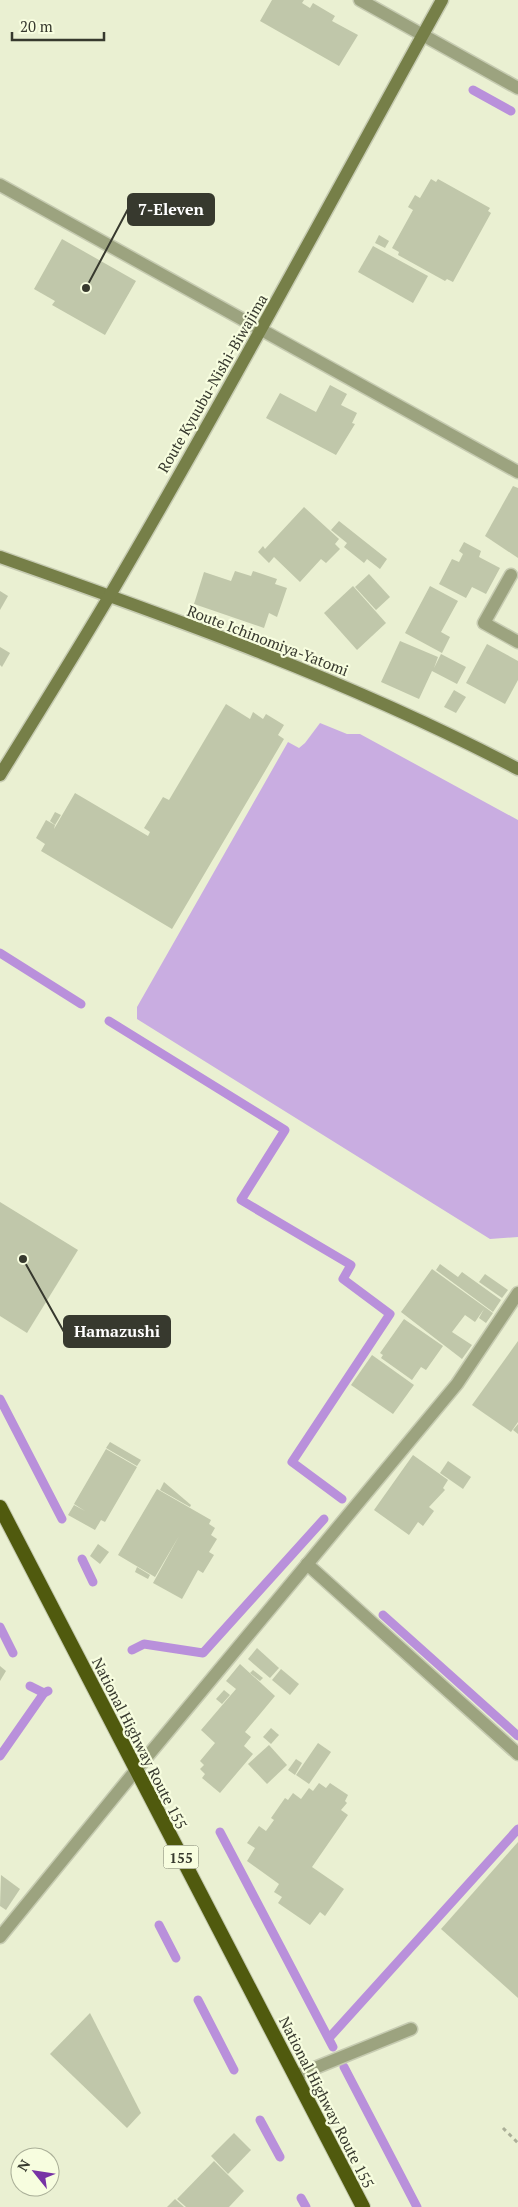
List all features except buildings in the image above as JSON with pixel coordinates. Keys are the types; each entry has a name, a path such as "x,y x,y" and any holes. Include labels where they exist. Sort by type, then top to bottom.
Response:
{"highway":[{"name":"National Highway Route 155","path":"0,1506 363,2207"}],"main road":[{"name":"Route Kyuubu-Nishi-Biwajima","path":"0,775 110,596 262,329 442,0"},
{"name":"Route Ichinomiya-Yatomi","path":"0,557 110,596 345,686 517,766"}],"street":[{"path":"360,0 518,88"},
{"path":"0,185 518,472"},
{"path":"511,575 484,623 518,642"},
{"path":"0,1937 136,1770 457,1384 518,1293"},
{"path":"307,1564 518,1754"},
{"path":"295,2076 411,2029"}],"path":[{"path":"502,2128 518,2143"}],"shaded area":[{"path":"320,723 347,734 360,734 518,820 518,1237 490,1239 137,1019 137,1007 288,742 299,748"}],"waterway":[{"path":"473,90 511,111"},
{"path":"0,953 81,1004"},
{"path":"109,1021 285,1130 241,1200 351,1265 343,1279 390,1314 292,1462 342,1499"},
{"path":"0,1399 62,1519"},
{"path":"132,1650 144,1644 203,1653 324,1519"},
{"path":"82,1559 93,1582"},
{"path":"383,1615 518,1736"},
{"path":"0,1627 13,1653"},
{"path":"30,1686 44,1693"},
{"path":"0,1756 44,1693 48,1691"},
{"path":"329,2038 518,1829"},
{"path":"220,1832 333,2047"},
{"path":"159,1925 176,1958"},
{"path":"198,2000 234,2070"},
{"path":"344,2067 417,2207"},
{"path":"260,2120 280,2157"},
{"path":"301,2198 306,2207"}],"place":[{"name":"7-Eleven","path":"86,288"},
{"name":"Hamazushi","path":"23,1259"}]}
